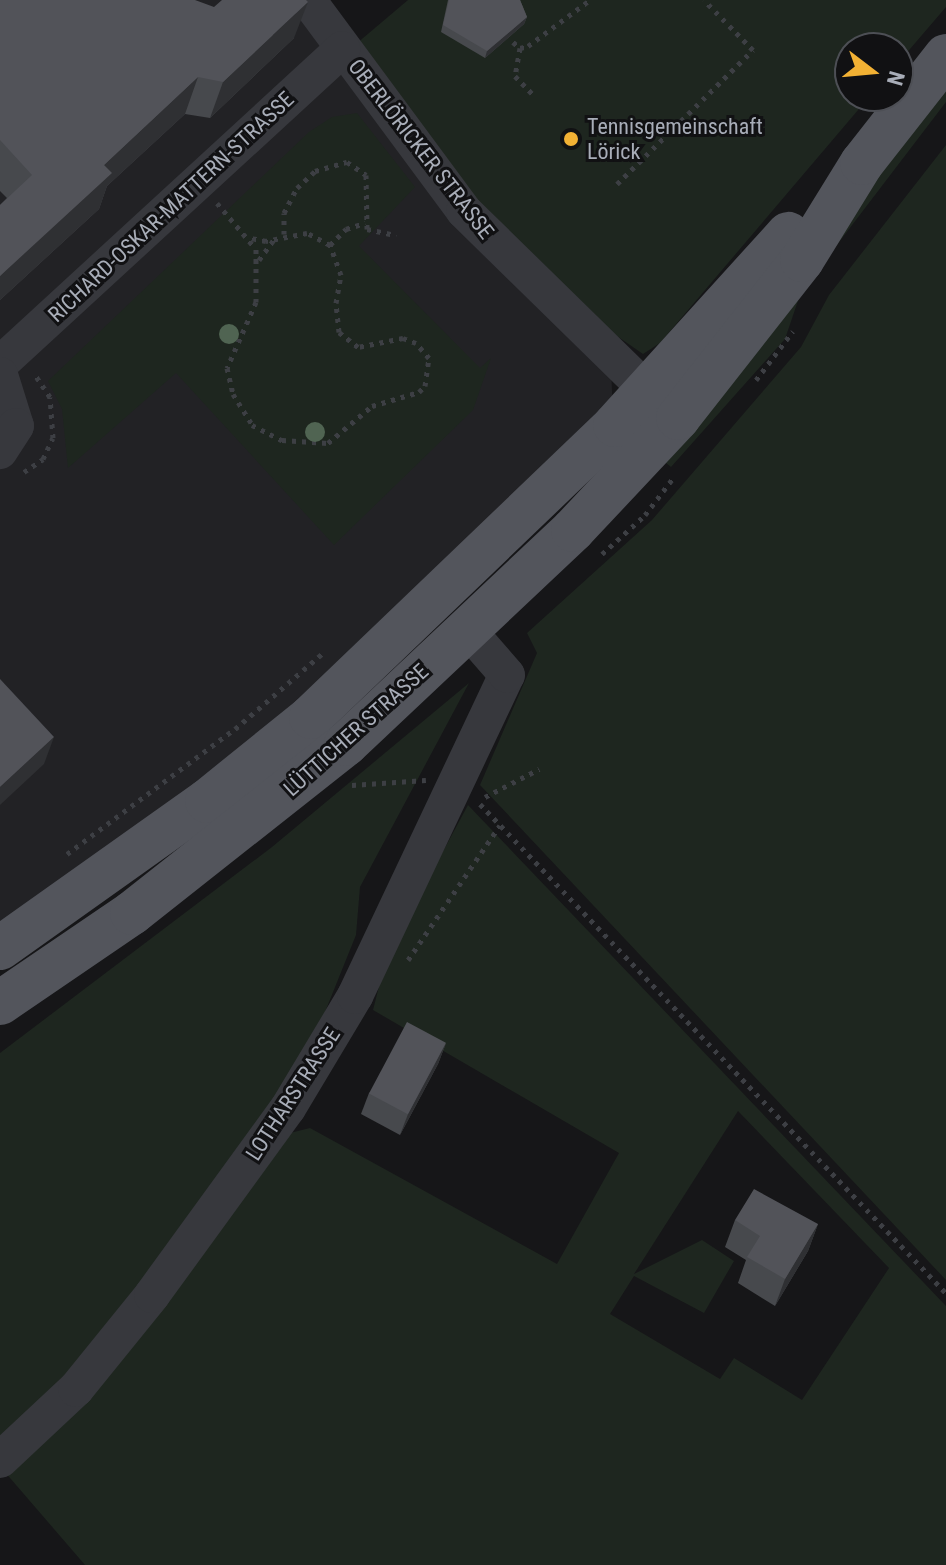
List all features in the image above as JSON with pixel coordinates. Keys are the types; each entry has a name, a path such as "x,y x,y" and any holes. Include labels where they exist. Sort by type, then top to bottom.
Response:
{"main road":[{"path":"662,405 802,260 862,163 946,56"},
{"name":"LÜTTICHER STRASSE","path":"0,1003 132,913 346,744 573,530 662,405"},
{"name":"LÜTTICHER STRASSE","path":"0,948 207,801 311,717 662,405"}],"street":[{"name":"OBERLÖRICKER STRASSE","path":"308,0 342,49 448,179 550,291 662,405"},
{"name":"RICHARD-OSKAR-MATTERN-STRASSE","path":"0,364 342,49"},
{"path":"0,375 16,426 10,442 0,451"},
{"name":"LOTHARSTRASSE","path":"0,1460 76,1389 152,1295 288,1108 355,996 466,789 507,675 467,629"}],"path":[{"path":"535,97 515,76 520,48 590,0"},
{"path":"617,184 753,50 704,0"},
{"path":"513,42 520,48"},
{"path":"284,234 284,213 297,188 315,171 338,162 355,164 366,175 370,199 365,223"},
{"path":"234,221 250,238 258,263 256,302 227,368 233,394 252,425 266,434 328,443 372,406 419,392 430,367 423,349 403,338 368,348 348,342 336,319 341,275 330,245 307,233 250,238"},
{"path":"365,223 373,233 396,235"},
{"path":"330,245 346,229 365,223"},
{"path":"258,263 274,238"},
{"path":"39,379 55,416 43,459"},
{"path":"62,858 235,729 329,648"},
{"path":"341,785 466,789 539,769"},
{"path":"466,789 946,1293"},
{"path":"399,969 419,949 500,825"}],"shaded area":[{"path":"0,0 301,0 611,368 613,414 205,792 0,937"},
{"name":"Tennisgemeinschaft Lörick","path":"408,0 946,0 946,7 914,44 914,32 834,32 834,112 856,112 660,343 643,354 585,314 473,199 356,44"},
{"path":"946,89 946,102 801,292 785,339 671,467 661,459"},
{"path":"357,113 415,187 359,246 480,368 491,358 473,410 334,545 176,373 68,468 62,409 48,381 309,132 332,117"},
{"path":"946,145 946,1280 480,785 537,653 527,633 652,520 801,347 829,295"},
{"path":"469,683 360,887 356,935 294,1089 149,1292 0,1455 0,1053 272,847"},
{"path":"468,805 946,1306 946,1565 85,1565 4,1471 274,1137 310,1128 557,1264 619,1153 373,1010 387,955","holes":["738,1111 889,1268 802,1400 734,1358 720,1379 610,1314 634,1276 704,1313 734,1261 702,1240 634,1274"]}],"building":[{"path":"0,0 195,0 214,7 222,0 308,2 223,82 198,77 104,165 112,173 0,276 0,205 32,175 0,140"},
{"path":"449,0 520,0 527,17 487,51 443,25"},
{"path":"0,679 54,737 0,787"},
{"path":"407,1022 446,1043 408,1114 369,1094"},
{"path":"754,1189 818,1224 785,1279 747,1257 760,1236 735,1220"}],"place":[{"name":"Tennisgemeinschaft Lörick","path":"571,139"}]}
